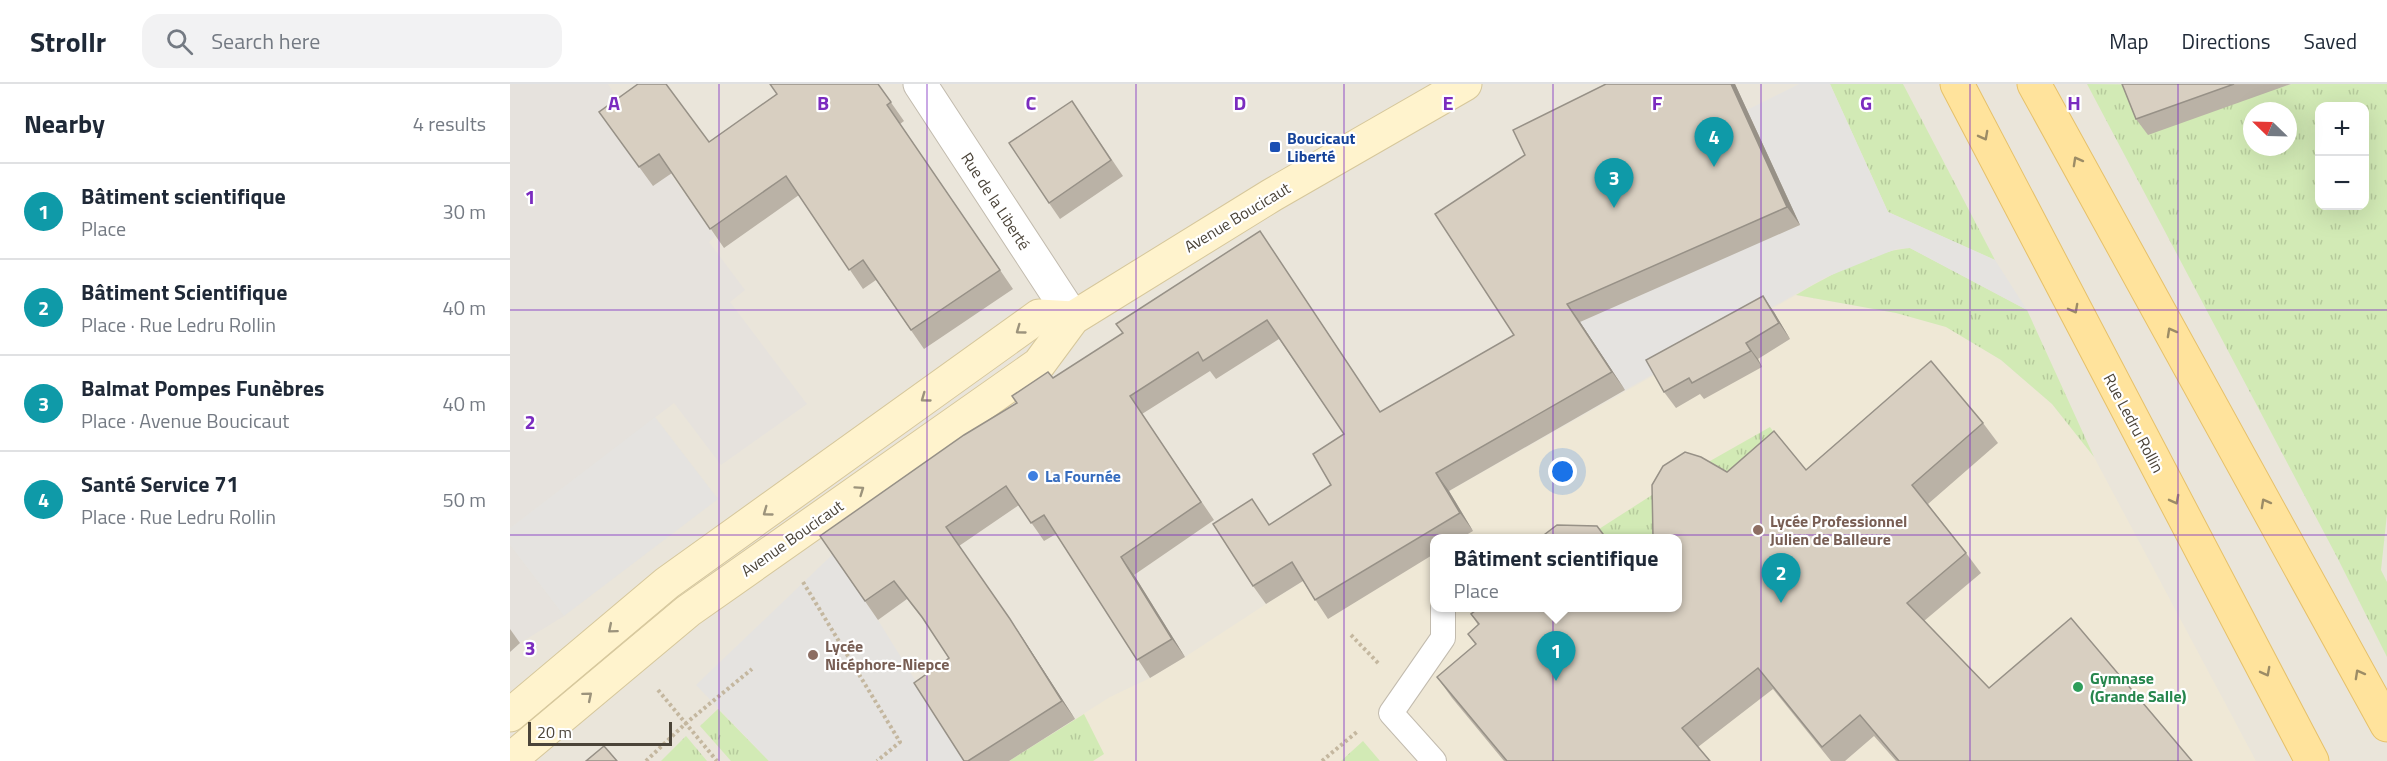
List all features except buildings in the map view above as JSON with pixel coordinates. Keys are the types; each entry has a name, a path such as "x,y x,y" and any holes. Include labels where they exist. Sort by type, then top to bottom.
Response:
{"main road":[{"name":"Avenue Boucicaut","path":"510,760 688,611 1039,364 1073,318 1272,195 1465,84"},
{"name":"Rue Ledru Rollin","path":"1957,84 2312,761"},
{"path":"2034,84 2387,725"},
{"path":"510,715 659,590 1039,316 1073,318"}],"street":[{"name":"Rue de la Liberté","path":"920,84 1073,318"}],"lane":[{"path":"1434,761 1390,713 1443,638 1443,612"}],"path":[{"path":"803,581 900,742 877,761"},
{"path":"646,761 685,724 752,669"},
{"path":"651,681 717,761"},
{"path":"1322,761 1356,732 1390,713"}],"shaded area":[{"path":"510,84 2387,84 2387,761 510,761"},
{"path":"510,84 608,84 715,236 709,242 745,290 730,302 807,404 721,465 674,403 510,528"},
{"path":"1799,84 1830,84 1888,212 1995,260 2027,310 1910,248 1896,249 1824,278 1625,390 1578,319 1800,225 1747,110"},
{"name":"Lycée Professionnel Julien de Balleure","path":"1796,295 1896,313 1946,326 2001,360 2052,404 2094,457 2256,761 1009,761 1110,697 1150,678 1185,657 1449,491"},
{"path":"655,417 718,499 564,616 510,545 510,528"},
{"path":"510,545 564,616 520,643 510,652"},
{"name":"Lycée Nicéphore-Niepce","path":"833,554 878,620 965,761 769,761 696,685"}],"green space":[{"path":"1830,84 1903,84 1995,260 1888,212"},
{"path":"2087,84 2284,86 2292,84 2387,84 2387,514 2381,570 2387,582 2387,657 2337,557"},
{"path":"1910,248 2027,310 2094,457 2052,404 2001,360 1946,327 1896,313 1796,295 1867,259"},
{"path":"1770,427 1788,452 1674,534 1591,534 1666,486"},
{"path":"718,709 769,761 731,761 700,726"},
{"path":"1084,714 1104,754 1093,761 1009,761"},
{"path":"686,736 707,761 661,761"},
{"path":"1363,741 1380,761 1341,761"}],"place":[{"name":"Boucicaut Liberté","path":"1275,147"},
{"name":"Santé Service 71","path":"1714,167"},
{"name":"Balmat Pompes Funèbres","path":"1614,208"},
{"name":"La Fournée","path":"1033,476"},
{"name":"Lycée Professionnel Julien de Balleure","path":"1758,530"},
{"name":"Bâtiment Scientifique","path":"1781,603"},
{"name":"Lycée Nicéphore-Niepce","path":"813,655"},
{"name":"Bâtiment scientifique","path":"1556,681"},
{"name":"Gymnase (Grande Salle)","path":"2078,687"}]}
